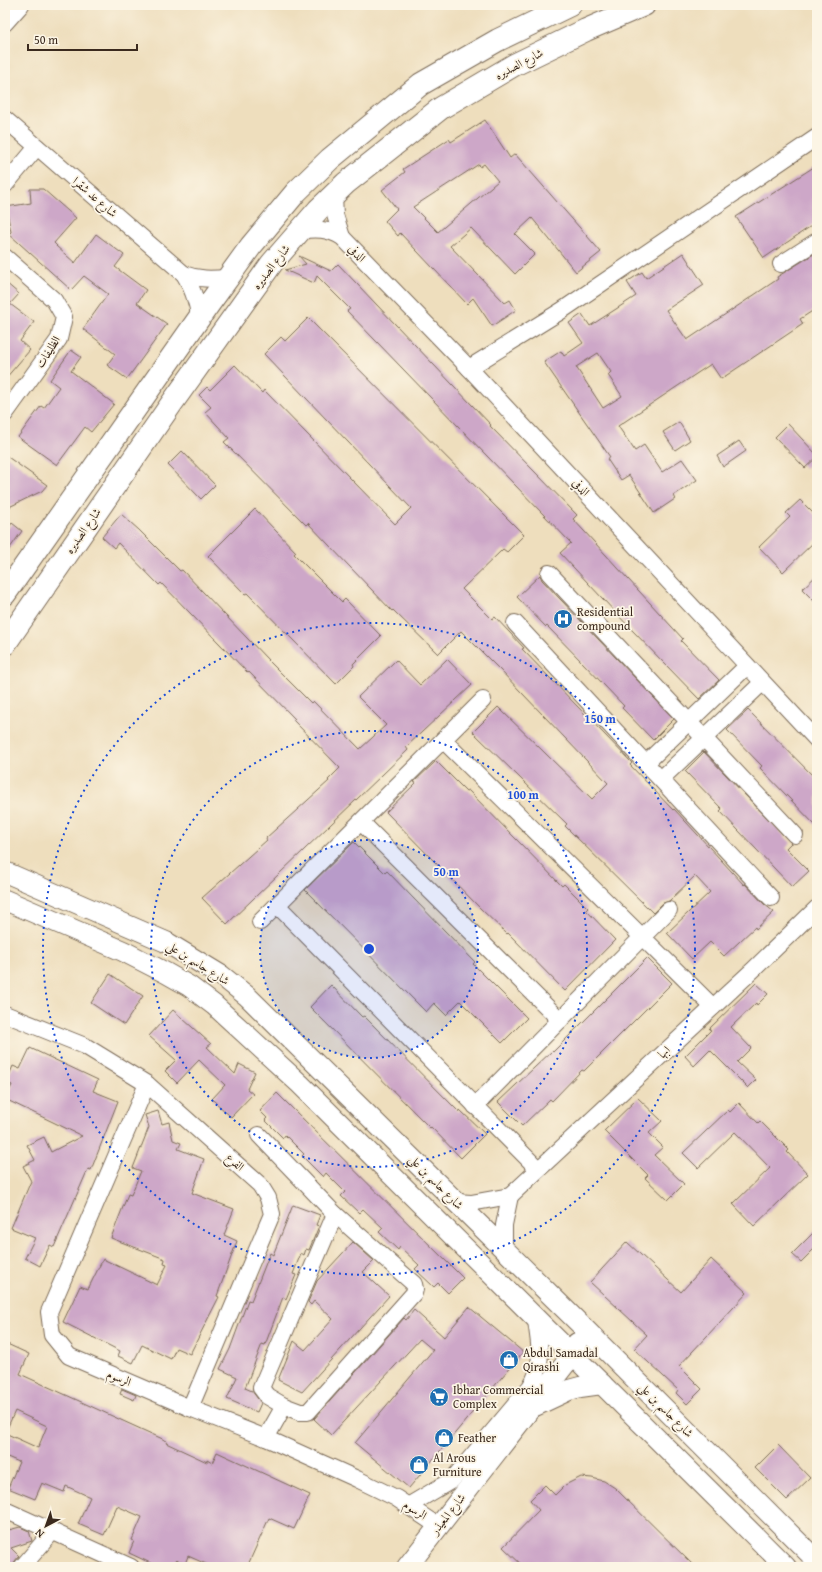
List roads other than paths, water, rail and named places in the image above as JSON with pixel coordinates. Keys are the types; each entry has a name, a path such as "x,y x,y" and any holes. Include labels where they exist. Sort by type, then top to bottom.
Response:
{"main road":[{"path":"5,594 251,246 296,192 330,159 421,84 498,40 570,5"},
{"name":"شارع الصديره","path":"5,644 176,397 272,263 318,210 346,184 441,108 514,65 586,30 644,5"}],"street":[{"path":"5,24 21,5"},
{"name":"شارع عد شقرا","path":"5,119 184,274 191,284 200,318"},
{"path":"468,368 561,311 817,137"},
{"path":"5,185 37,147"},
{"name":"الدفي","path":"334,196 335,215 342,237"},
{"name":"الدفي","path":"300,231 319,229 327,230 342,237 468,368 817,740"},
{"path":"781,264 817,241"},
{"name":"الظليفات","path":"5,257 54,300 64,317 59,339 5,414"},
{"name":"شارع عد شقرا","path":"184,274 207,280 228,278"},
{"path":"549,573 796,835"},
{"path":"515,623 771,898"},
{"path":"646,763 747,666"},
{"path":"661,780 762,683"},
{"path":"260,922 483,700"},
{"path":"443,740 713,1007"},
{"path":"361,822 560,1020"},
{"name":"شارع جاسم بن علي","path":"5,872 166,942 222,976 247,996 580,1324 817,1561"},
{"name":"شارع جاسم بن علي","path":"5,900 123,950 189,986 214,1005 300,1084 786,1567"},
{"path":"277,905 538,1169"},
{"name":"ابها","path":"510,1196 817,908"},
{"path":"475,1106 670,910"},
{"name":"الفرع","path":"5,1014 85,1046 147,1084 260,1185 268,1198 272,1214 190,1408"},
{"name":"الرسوم","path":"147,1084 49,1312 52,1335 70,1356 190,1408 266,1438 364,1482 396,1498 438,1526"},
{"path":"259,1135 335,1214 414,1284 415,1289 414,1293 308,1412 300,1412 284,1406 267,1396 261,1388 335,1214"},
{"path":"456,1202 479,1202 510,1196 504,1225 504,1250"},
{"name":"شارع المعيذر","path":"408,1506 452,1480 530,1387 536,1378 541,1356 536,1320"},
{"name":"شارع المعيذر","path":"407,1567 573,1354 578,1340 580,1324"},
{"path":"532,1408 569,1390 602,1384"},
{"path":"266,1438 284,1406"},
{"path":"5,1510 131,1567"},
{"path":"22,1567 53,1531"}],"place":[{"name":"Residential compound","path":"563,619"},
{"name":"Abdul Samadal Qirashi","path":"509,1360"},
{"name":"Ibhar Commercial Complex","path":"439,1397"},
{"name":"Feather","path":"444,1438"},
{"name":"Al Arous Furniture","path":"419,1465"}]}
